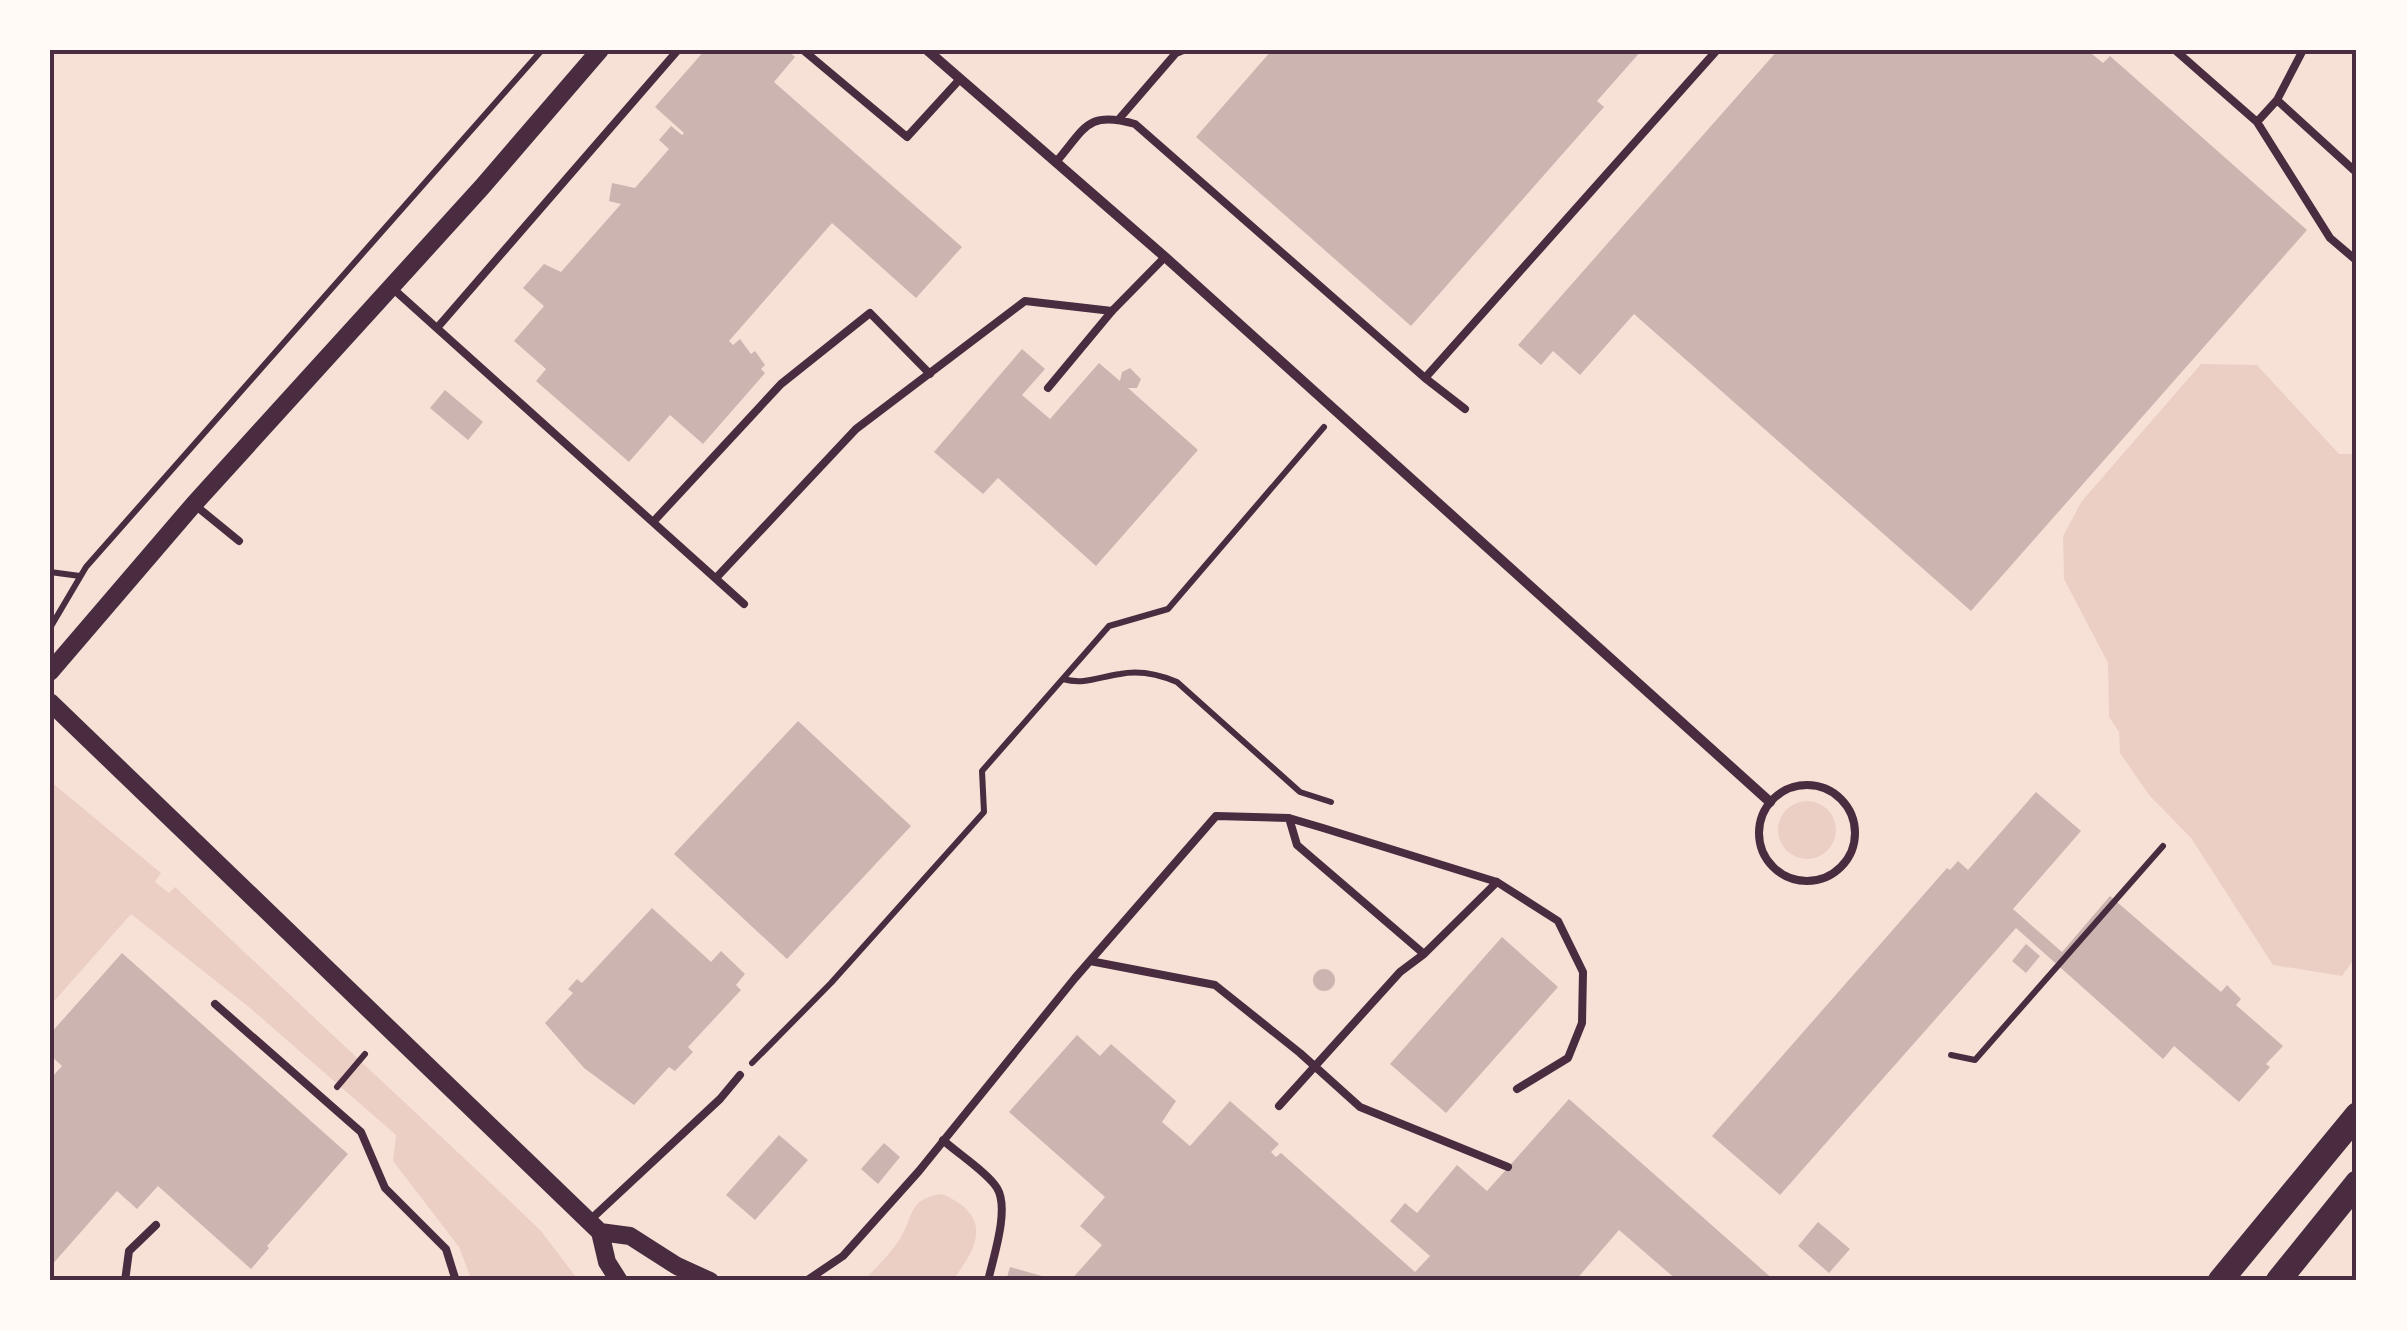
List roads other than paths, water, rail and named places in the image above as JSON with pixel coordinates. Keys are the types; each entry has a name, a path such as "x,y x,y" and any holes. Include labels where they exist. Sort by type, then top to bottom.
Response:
{"highway":[{"path":"2220,1281 2357,1115"},
{"path":"2278,1281 2357,1184"}],"street":[{"path":"50,672 194,504 482,187 600,50"},
{"path":"927,50 1165,257 1770,802"},
{"path":"50,702 594,1226 606,1262 619,1281"},
{"path":"594,1226 630,1236 677,1266 710,1281"}],"lane":[{"path":"437,328 678,50"},
{"path":"802,50 907,137 960,79"},
{"path":"1118,119 1176,53 1183,50"},
{"path":"1425,378 1716,50"},
{"path":"2175,50 2257,122 2330,238 2357,261"},
{"path":"2257,122 2277,100 2302,50"},
{"path":"2277,100 2357,173"},
{"path":"1056,162 1089,124 1109,116 1135,124 1465,409"},
{"path":"1048,388 1112,310 1165,257"},
{"path":"389,286 744,604"},
{"path":"716,578 856,429 1025,301 1112,310"},
{"path":"653,522 781,384 870,313 930,374"},
{"path":"194,504 239,542"},
{"path":"1810,785 1838,796 1853,822 1851,852 1843,864 1818,880 1802,881 1775,870 1766,858 1759,829 1770,802 1796,786 1810,785"},
{"path":"806,1281 843,1256 1216,816 1290,818 1497,882 1558,921 1583,972 1582,1022 1568,1058 1517,1089"},
{"path":"1290,818 1297,845 1424,954"},
{"path":"1279,1106 1400,972 1424,954 1497,882"},
{"path":"1090,961 1215,985 1360,1107 1508,1167"},
{"path":"215,1004 362,1132 385,1188 446,1249 456,1281"},
{"path":"594,1226 740,1075"},
{"path":"943,1140 997,1188 1002,1206 1000,1228 988,1281"},
{"path":"125,1281 129,1250 156,1225"}]}
